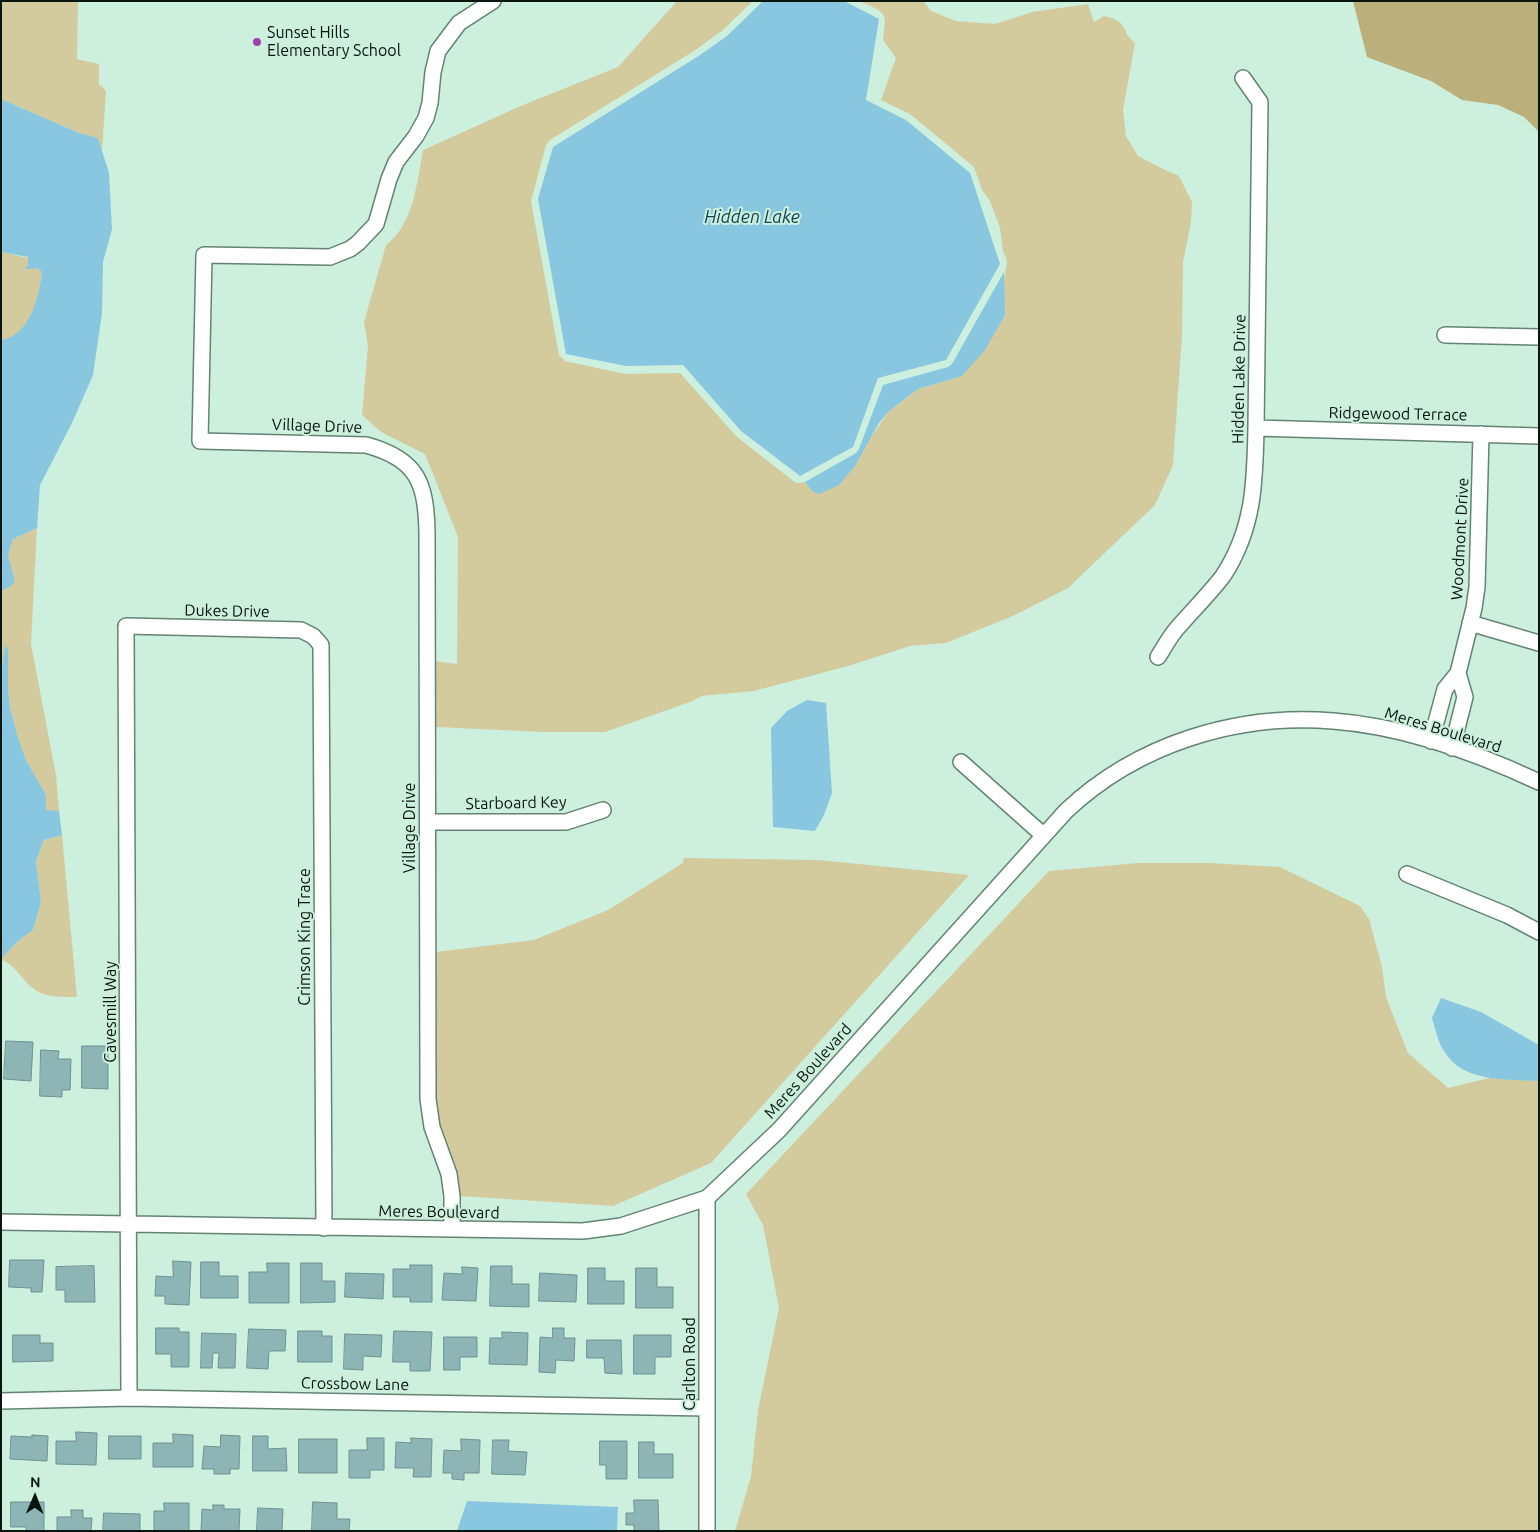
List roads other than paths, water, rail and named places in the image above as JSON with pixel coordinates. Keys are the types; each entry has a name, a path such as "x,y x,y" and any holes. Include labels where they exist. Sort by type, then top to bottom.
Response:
{"street":[{"name":"Village Drive","path":"452,1229 452,1196 449,1174 433,1132 428,1099 427,533 421,486 410,466 388,452 366,444 200,441 204,255 330,257 358,244 376,224 389,178 396,162 416,136 426,118 438,51 459,24 493,1"},
{"name":"Hidden Lake Drive","path":"1158,657 1178,627 1222,576 1241,543 1252,504 1255,480 1260,102 1243,78"},
{"path":"1445,335 1539,337"},
{"name":"Ridgewood Terrace","path":"1256,428 1539,436"},
{"name":"Woodmont Drive","path":"1430,741 1445,689 1458,673 1474,608 1478,574 1481,434"},
{"path":"1470,623 1539,643"},
{"name":"Dukes Drive","path":"126,626 301,630 313,636 321,645"},
{"name":"Cavesmill Way","path":"126,626 129,1398"},
{"name":"Crimson King Trace","path":"321,645 324,1228"},
{"name":"Woodmont Drive","path":"1452,748 1465,696 1458,673"},
{"name":"Meres Boulevard","path":"1,1222 583,1231 631,1224 707,1198 779,1130 1076,801 1113,774 1163,748 1208,732 1258,722 1319,720 1367,726 1430,741 1499,765 1539,782"},
{"path":"961,762 1044,835"},
{"name":"Starboard Key","path":"428,822 566,822 603,810"},
{"path":"1407,874 1507,915 1539,932"},
{"name":"Carlton Road","path":"707,1198 707,1531"},
{"name":"Crossbow Lane","path":"1,1400 129,1398 708,1408"}],"water":[{"name":"Hidden Lake","path":"763,1 844,1 879,19 866,100 906,120 970,173 1000,264 946,360 878,378 853,447 800,476 741,431 683,365 626,366 566,354 538,199 553,147 697,57 727,36"},
{"path":"1,99 79,133 98,138 109,173 112,229 103,262 102,313 93,375 72,423 40,485 37,528 13,539 8,555 15,582 1,591 1,340 11,337 26,323 35,303 42,272 37,268 25,269 28,265 28,257 1,252"},
{"path":"1004,272 1005,315 985,350 962,376 918,389 888,412 879,423 855,466 839,485 819,494 812,491 805,482 856,453 859,449 883,385 948,367 952,364"},
{"path":"5,645 8,649 10,707 17,735 26,760 46,795 46,810 59,811 62,835 44,840 36,861 41,902 33,930 18,941 1,959 1,675"},
{"path":"807,700 826,703 832,793 824,815 815,831 773,827 771,728 787,711"},
{"path":"1441,998 1481,1012 1539,1045 1539,1081 1486,1077 1462,1069 1452,1061 1440,1043 1432,1018"},
{"path":"467,1501 618,1507 617,1531 457,1531"}],"place":[{"name":"Sunset Hills Elementary School","path":"257,42"}]}
